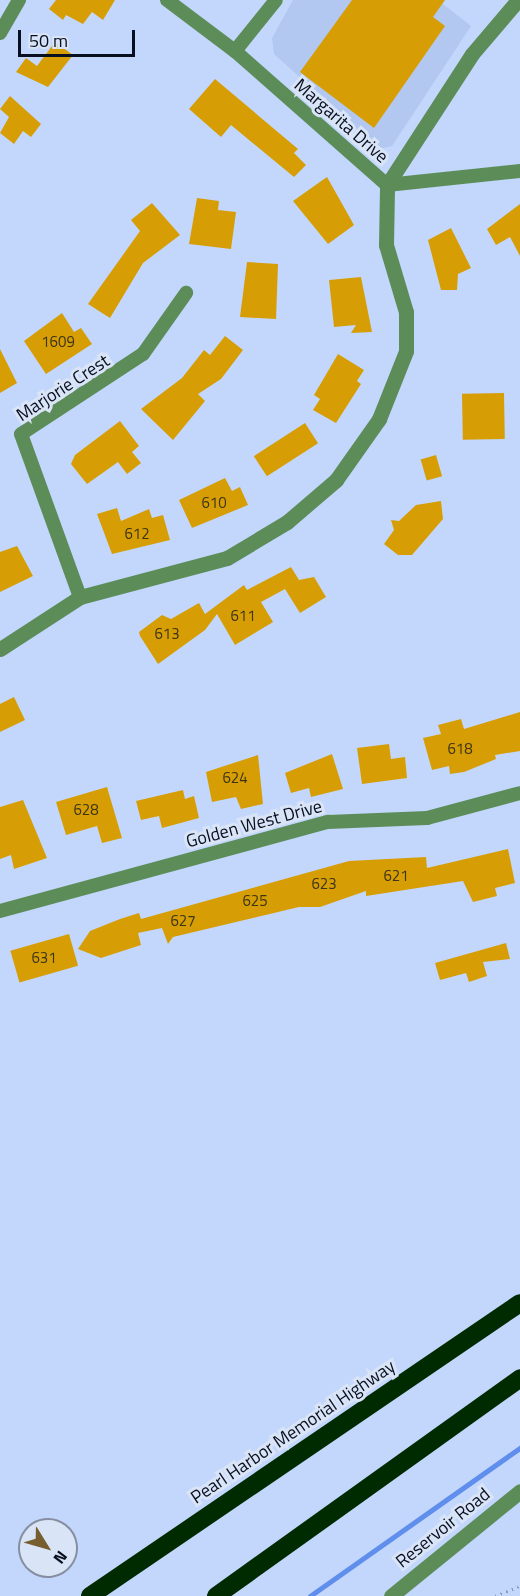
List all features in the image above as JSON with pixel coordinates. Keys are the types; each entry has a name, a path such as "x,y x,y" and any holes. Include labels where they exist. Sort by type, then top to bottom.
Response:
{"highway":[{"name":"Pearl Harbor Memorial Highway","path":"90,1596 520,1303"},
{"path":"216,1596 520,1378"}],"street":[{"path":"0,33 19,0"},
{"name":"Margarita Drive","path":"167,0 235,51 387,185 520,171"},
{"path":"235,51 276,0"},
{"path":"0,649 80,597 227,558 287,522 336,480 379,419 405,351 406,312 386,245 387,185 472,54 518,0"},
{"name":"Marjorie Crest","path":"80,597 21,434 143,354 186,293"},
{"name":"Golden West Drive","path":"0,911 328,822 427,818 520,793"},
{"name":"Reservoir Road","path":"391,1596 520,1491"}],"path":[{"path":"495,1596 520,1586"}],"shaded area":[{"path":"293,0 438,0 471,26 392,146 379,149 274,54 272,38"}],"building":[{"path":"56,0 115,0 103,20 92,12 83,24 66,15 63,20 49,9"},
{"path":"352,0 445,0 433,17 445,26 374,128 300,72"},
{"path":"55,42 73,55 48,87 16,72 26,58 37,66"},
{"path":"215,79 298,149 294,153 306,165 294,177 231,125 221,137 189,109"},
{"path":"10,96 41,124 31,137 23,131 14,144 0,133 9,117 0,109"},
{"path":"327,177 354,225 328,244 293,201"},
{"path":"197,198 219,201 218,210 236,212 231,249 189,244"},
{"path":"152,203 180,235 143,263 110,318 88,304 140,231 131,220"},
{"path":"520,204 520,256 510,237 496,245 487,229"},
{"path":"451,228 471,268 458,274 457,290 441,290 428,240"},
{"path":"247,262 278,264 276,319 240,317"},
{"path":"361,277 372,332 351,333 356,325 334,327 329,280"},
{"path":"62,313 74,332 81,328 92,344 46,374 24,341"},
{"path":"225,336 243,350 221,379 198,394 205,401 173,440 141,409 182,378 204,350 210,355"},
{"path":"0,349 17,383 0,393"},
{"path":"338,354 364,370 357,381 361,384 336,423 313,410 320,399 314,395"},
{"path":"504,393 505,439 463,440 462,394"},
{"path":"120,421 139,446 132,452 141,463 127,474 118,462 87,484 71,464 75,455"},
{"path":"305,423 318,443 267,476 254,456"},
{"path":"436,455 442,476 427,481 421,459"},
{"path":"225,478 232,491 240,487 248,505 192,528 179,500"},
{"path":"441,501 443,519 412,555 398,555 384,544 394,530 391,520 399,521 416,505"},
{"path":"117,508 121,521 149,509 152,518 163,515 170,540 112,554 97,514"},
{"path":"17,546 33,576 0,592 0,552"},
{"path":"291,567 299,580 314,577 326,597 300,613 285,589 261,602 273,622 235,645 217,614 205,630 158,664 140,636 139,632 162,615 171,619 199,603 205,614 244,585 247,590"},
{"path":"14,697 25,720 0,732 0,704"},
{"path":"520,712 520,751 495,755 496,759 464,772 450,774 449,766 432,770 423,738 441,734 438,725 461,719 464,729"},
{"path":"389,744 391,759 405,757 407,778 362,784 357,748"},
{"path":"332,754 343,789 311,797 309,788 291,793 285,773"},
{"path":"258,755 263,804 241,809 236,797 212,802 206,772"},
{"path":"107,787 122,838 102,843 97,826 66,835 56,802"},
{"path":"183,790 185,799 194,796 199,818 162,828 159,816 141,820 136,801"},
{"path":"23,800 47,858 14,869 11,855 0,859 0,807"},
{"path":"508,849 515,883 495,888 497,896 473,902 463,881 366,896 366,891 320,907 299,907 173,937 168,944 162,928 138,933 141,945 101,958 78,949 90,931 120,919 139,913 141,919 349,861 426,857 427,868"},
{"path":"69,934 78,966 19,983 10,951"},
{"path":"506,943 510,959 483,962 487,976 469,982 466,973 440,980 435,963"}],"waterway":[{"path":"310,1596 520,1448"}]}
